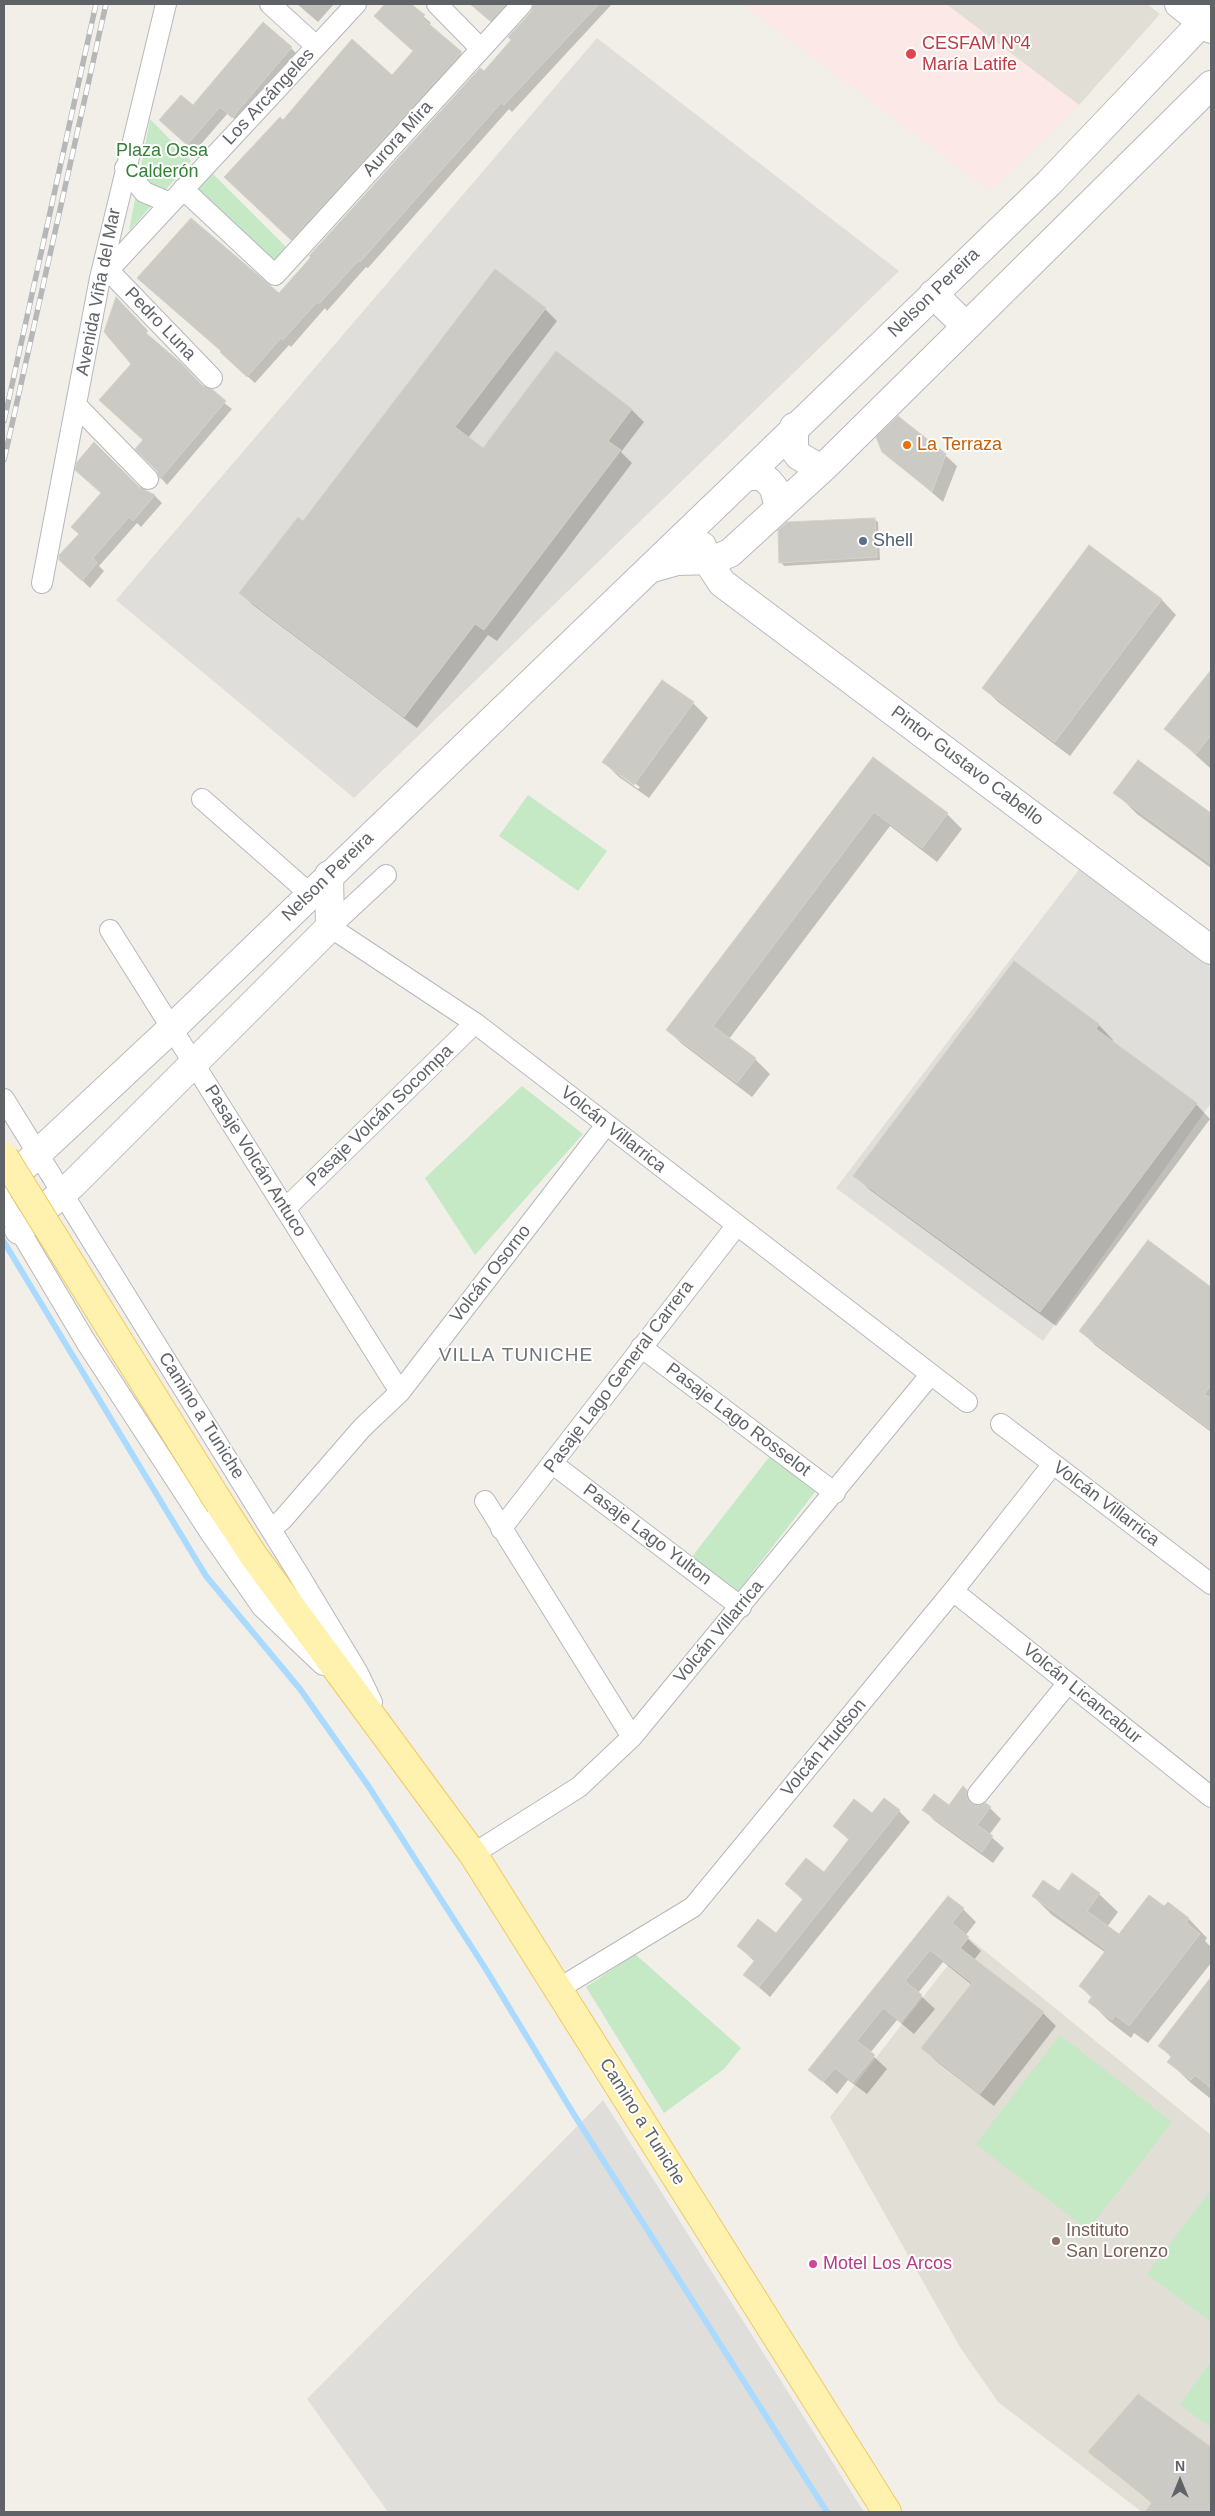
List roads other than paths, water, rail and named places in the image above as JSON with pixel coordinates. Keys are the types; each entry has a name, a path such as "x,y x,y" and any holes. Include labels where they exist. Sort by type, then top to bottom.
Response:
{"main road":[{"name":"Camino a Tuniche","path":"4,1157 253,1555 473,1854 887,2512"}],"street":[{"name":"Avenida Viña del Mar","path":"42,583 125,168 166,4"},
{"path":"270,4 316,46"},
{"name":"Los Arcángeles","path":"104,274 356,4"},
{"path":"437,4 480,48"},
{"name":"Aurora Mira","path":"177,196 275,275 522,4"},
{"path":"1179,4 1208,22"},
{"name":"Nelson Pereira","path":"4,1185 172,1028 329,875 652,568 794,427 1049,183 1208,22"},
{"name":"Nelson Pereira","path":"652,568 677,561 715,572 730,553 824,467 1211,85"},
{"path":"125,168 144,192 177,196"},
{"path":"1049,183 1075,218"},
{"name":"Pedro Luna","path":"104,274 212,378"},
{"path":"934,294 966,326"},
{"path":"77,406 148,479"},
{"path":"794,427 794,449 799,456 814,465 824,467"},
{"path":"746,476 762,476 769,482 774,488 779,508"},
{"path":"704,515 700,540 715,572"},
{"name":"Pintor Gustavo Cabello","path":"715,572 1211,950"},
{"path":"202,799 310,894"},
{"path":"329,875 330,928"},
{"path":"20,1230 63,1193 195,1065 330,928 386,875"},
{"name":"Volcán Villarrica","path":"330,928 475,1023 967,1402"},
{"name":"Pasaje Volcán Antuco","path":"110,930 400,1392"},
{"name":"Pasaje Volcán Socompa","path":"285,1209 475,1023"},
{"name":"Camino a Tuniche","path":"4,1100 271,1529 358,1673 388,1738"},
{"name":"Volcán Osorno","path":"271,1529 283,1519 362,1428 400,1392 606,1125"},
{"name":"Camino a Tuniche","path":"4,1204 91,1350 262,1607 364,1705"},
{"name":"Pasaje Lago General Carrera","path":"501,1529 553,1464 640,1347 737,1225"},
{"name":"Pasaje Lago Rosselot","path":"640,1347 834,1493"},
{"name":"Volcán Villarrica","path":"473,1854 579,1787 632,1737 931,1374"},
{"name":"Volcán Villarrica","path":"1001,1424 1211,1584"},
{"name":"Pasaje Lago Yulton","path":"553,1464 741,1607"},
{"name":"Volcán Hudson","path":"558,1990 693,1907 953,1591 1053,1464"},
{"path":"485,1501 632,1737"},
{"name":"Volcán Licancabur","path":"953,1591 1211,1797"},
{"path":"978,1794 1068,1683"}],"waterway":[{"path":"4,1242 206,1576 300,1689 369,1787 487,1971 573,2113 827,2512"}],"railway":[{"path":"4,421 96,4"},
{"path":"4,460 106,4"}],"place":[{"name":"CESFAM Nº4 María Latife","path":"911,54"},
{"name":"La Terraza","path":"907,445"},
{"name":"Shell","path":"863,541"},
{"name":"Instituto San Lorenzo","path":"1056,2241"},
{"name":"Motel Los Arcos","path":"813,2264"}],"district":[{"name":"VILLA TUNICHE","path":"516,1356"}],"park label":[{"name":"Plaza Ossa Calderón","path":"162,161"}]}
